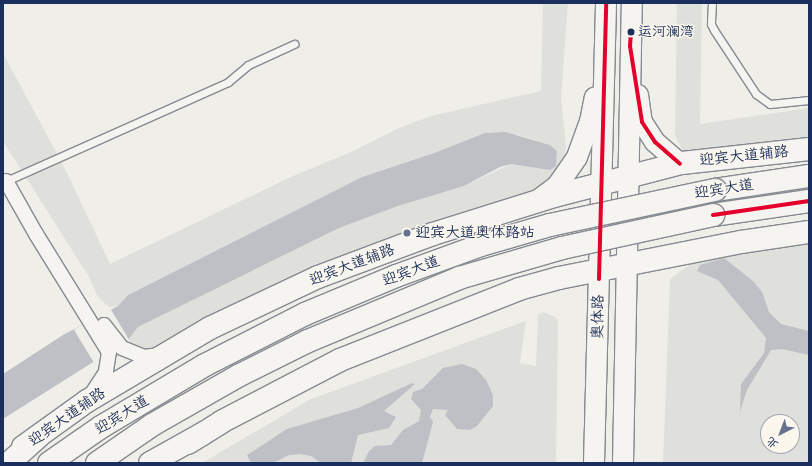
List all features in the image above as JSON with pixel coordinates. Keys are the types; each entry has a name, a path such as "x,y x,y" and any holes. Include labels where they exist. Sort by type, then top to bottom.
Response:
{"main road":[{"name":"奥体路","path":"594,463 606,3"},
{"name":"奥体路","path":"623,463 632,3"},
{"path":"537,201 557,186 577,157 590,122 605,46"},
{"path":"630,46 642,122 655,142 680,164"},
{"name":"迎宾大道辅路","path":"3,461 87,401 164,354 210,328 318,277 432,234 537,201 628,177 680,164 809,149"},
{"name":"迎宾大道","path":"50,463 101,428 205,365 305,314 396,276 481,245 595,214 715,190 809,176"},
{"name":"迎宾大道","path":"97,463 152,425 238,376 308,340 458,278 592,241 713,215 809,201"},
{"path":"150,463 303,377 340,360 519,289 599,270 741,242 809,232"},
{"path":"157,463 204,433"},
{"path":"9,463 39,436"}],"street":[{"path":"5,179 43,231 115,341 122,348 135,355 144,357 164,354"},
{"path":"5,179 36,234 109,352 106,372 87,401"}],"lane":[{"path":"712,3 711,24 756,94 770,104 809,100"},
{"path":"5,179 228,82 248,65 294,44"}],"shaded area":[{"path":"543,3 568,3 561,98 566,146 564,159 556,175 527,203 136,356 128,340 138,327 339,228 398,206 464,186 511,164 550,170 556,166 557,151 550,145 519,135 485,133 434,153 362,177 128,295 118,306 109,307 98,297 89,277 3,141 3,53 65,169 110,264 293,176 351,152 399,128 431,116 541,91"},
{"path":"677,3 702,3 700,124 809,108 809,138 698,152 682,150 675,135"},
{"path":"505,132 550,145 557,151 556,166 550,170 511,164 500,167 464,186 398,206 339,228 138,327 128,340 3,419 3,374 63,335 118,306 128,295 362,177 434,153 485,133"},
{"path":"809,226 809,463 663,463 670,279 726,238"},
{"path":"724,258 753,281 762,292 769,312 781,324 809,331 809,355 782,349 771,350 747,390 740,412 741,384 764,353 766,338 718,280 697,271 700,265"},
{"path":"544,312 555,317 558,321 556,463 202,463 311,399 526,321 520,363 536,366 538,315"},
{"path":"462,364 476,369 486,380 493,395 493,406 477,426 470,430 457,429 445,415 448,410 433,409 430,417 433,422 422,463 363,463 369,451 375,446 391,445 403,430 419,421 421,410 411,399 413,392 422,389 443,368"},
{"path":"412,383 415,384 384,411 396,417 389,428 358,435 351,463 321,463 311,456 300,454 289,455 273,463 252,463 247,455 287,429 358,408"}],"pier":[{"path":"110,308 130,341 94,363 74,330"}],"transit line":[{"path":"599,279 606,3"},
{"path":"631,32 630,46 642,122 655,142 680,164"},
{"path":"713,215 809,201"}],"place":[{"name":"运河澜湾","path":"631,32"},
{"name":"迎宾大道奥体路站","path":"407,233"}]}
